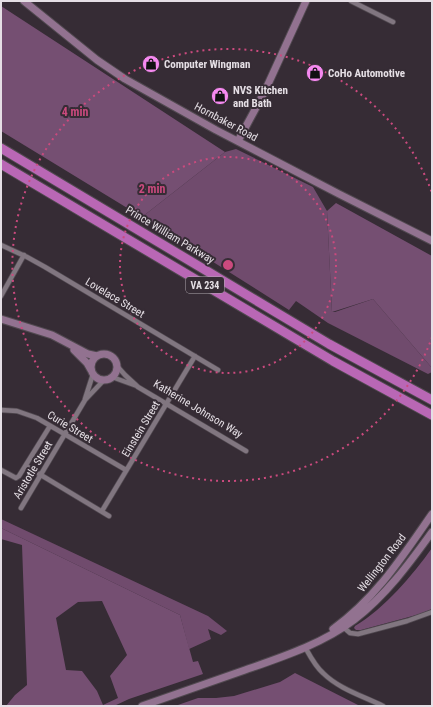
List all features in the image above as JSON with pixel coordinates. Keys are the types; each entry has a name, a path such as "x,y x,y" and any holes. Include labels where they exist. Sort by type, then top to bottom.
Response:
{"highway":[{"name":"Prince William Parkway","path":"1,148 329,344 432,400"},
{"name":"VA 234","path":"1,164 333,361 432,415"}],"main road":[{"name":"Hornbaker Road","path":"24,1 108,69 216,130 432,241"},
{"path":"238,141 264,93 306,1"},
{"path":"1,319 52,335 88,354 97,356"},
{"path":"68,344 87,363 92,372 100,379 104,380 115,374 117,366 114,358 111,355 102,354 97,356 92,361 92,372"},
{"name":"Wellington Road","path":"342,626 383,583 432,514"},
{"name":"Wellington Road","path":"142,706 305,647 342,626 369,608 393,584 432,532"}],"street":[{"path":"351,1 393,22"},
{"name":"Lovelace Street","path":"1,245 24,255 218,370"},
{"path":"1,296 24,255"},
{"name":"Einstein Street","path":"102,511 195,356"},
{"name":"Katherine Johnson Way","path":"117,366 138,387"},
{"name":"Aristotle Street","path":"85,400 92,372"},
{"name":"Katherine Johnson Way","path":"112,377 138,387 246,451"},
{"name":"Aristotle Street","path":"21,508 85,400 104,380"},
{"name":"Curie Street","path":"1,410 17,411 37,418 126,470"},
{"path":"1,470 16,478 19,476 50,426"},
{"path":"26,466 109,516"},
{"path":"342,626 350,633 358,634 432,612"},
{"path":"305,647 317,667 329,678 359,696 383,706"}],"shaded area":[{"path":"1,6 225,152 142,217 1,131"},
{"path":"236,149 313,187 327,211 332,312 373,299 432,368 432,372 428,374 328,323 296,301 289,310 142,217 225,152"},
{"path":"336,203 432,256 432,368 373,299 332,312 327,211"},
{"path":"1,519 208,616 227,631 221,635 208,629 211,639 189,649 180,615 1,528"},
{"path":"1,528 180,615 193,662 198,661 203,674 129,699 114,706 6,706 15,695 27,685 22,545 1,539","holes":["102,601 127,655 110,676 118,698 103,705 97,691 82,671 66,670 56,618 78,602"]},
{"path":"432,548 432,609 420,614 361,630 356,630 354,628 355,626 377,610 397,591"},
{"path":"295,673 360,706 175,706 198,698 234,696 280,682"}],"place":[{"name":"Computer Wingman","path":"151,64"},
{"name":"CoHo Automotive","path":"315,73"},
{"name":"NVS Kitchen and Bath","path":"220,96"}]}
